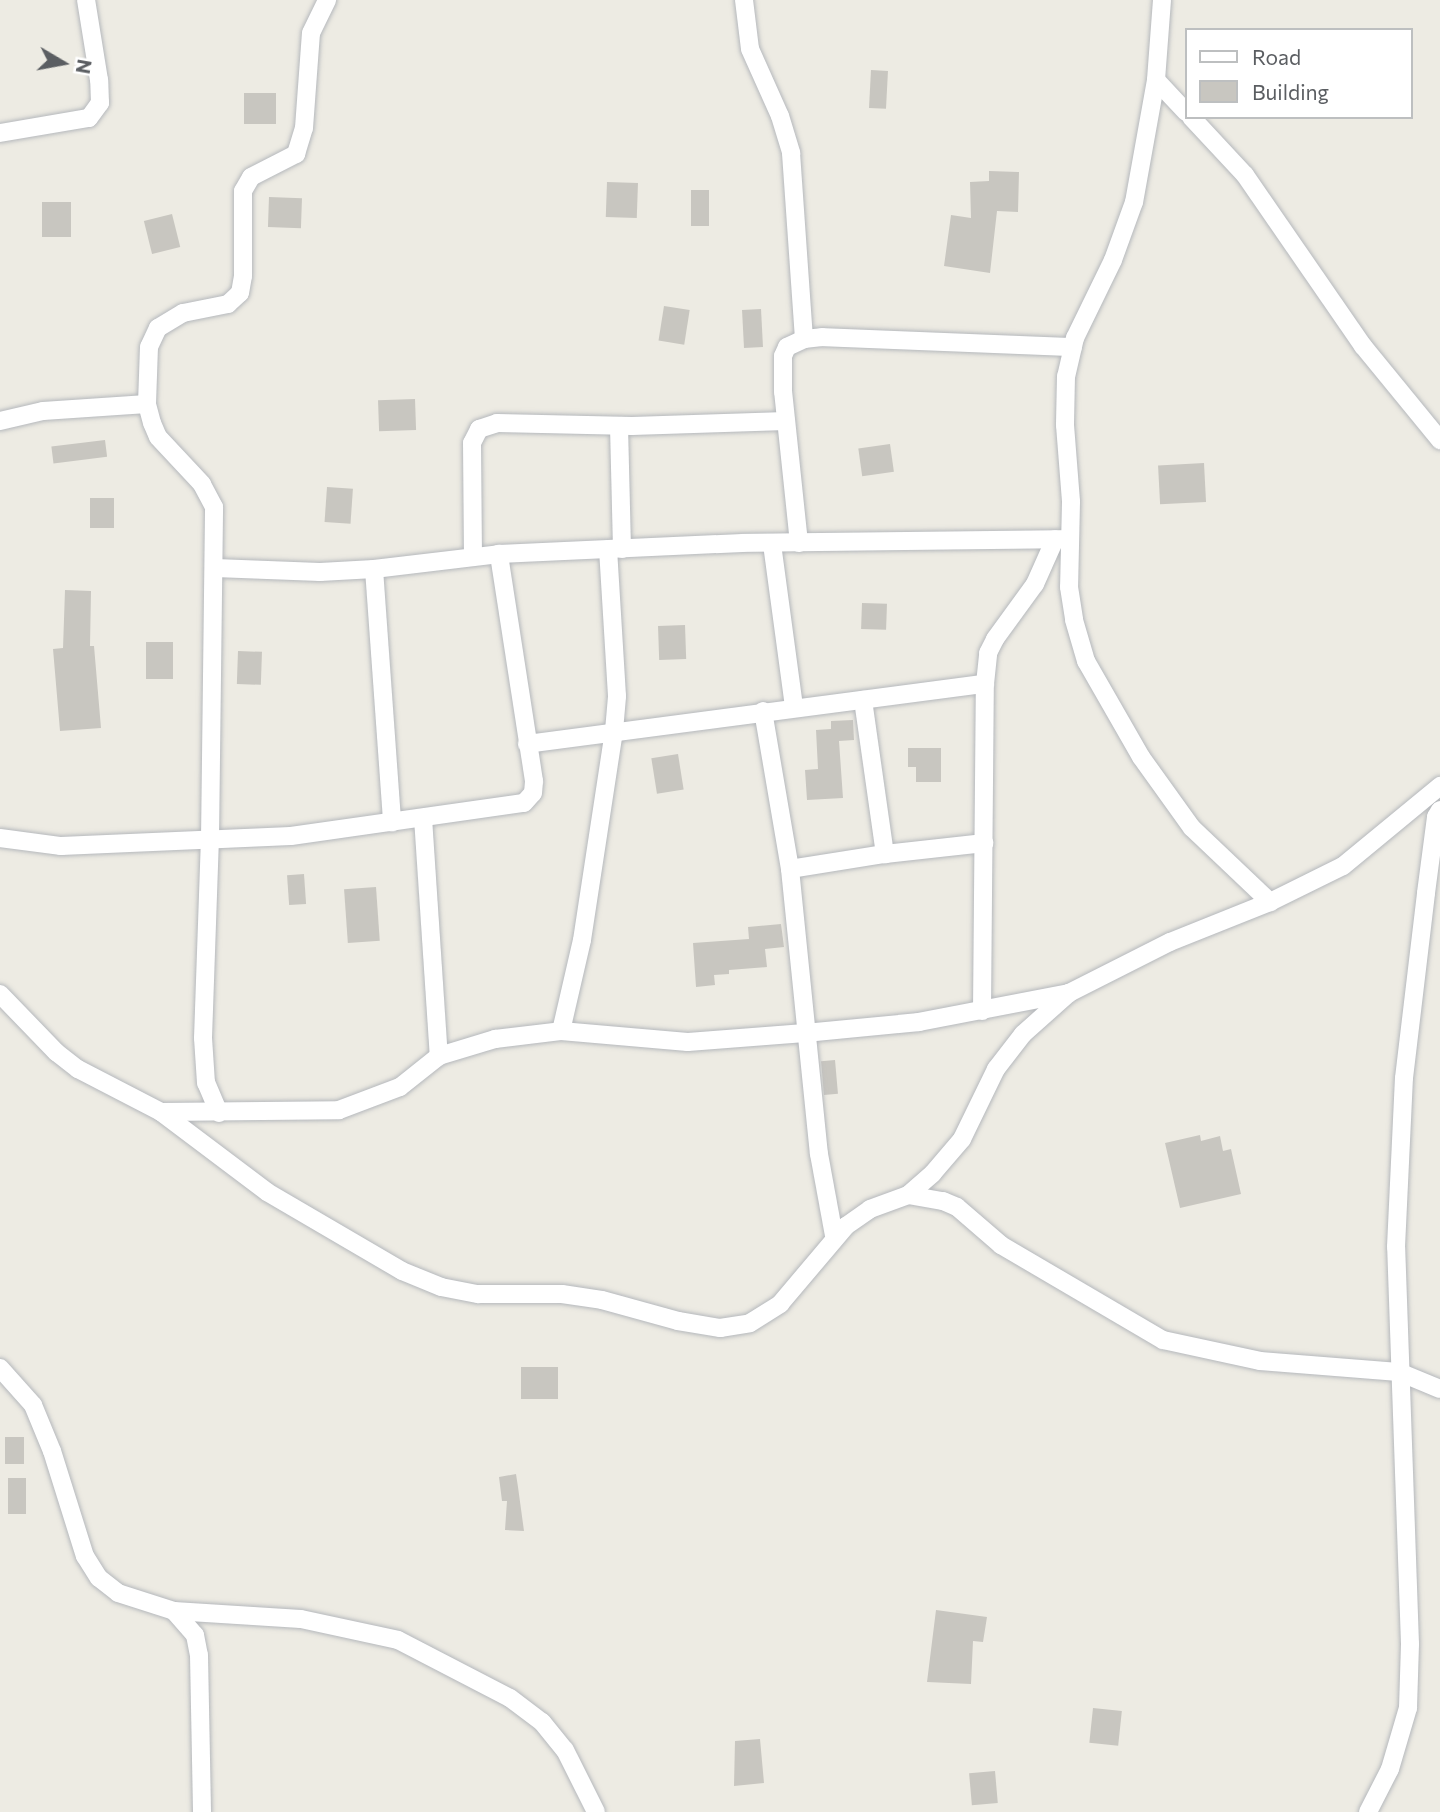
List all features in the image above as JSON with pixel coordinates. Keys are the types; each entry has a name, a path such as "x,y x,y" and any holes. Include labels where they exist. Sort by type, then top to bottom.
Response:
{"street":[{"path":"0,133 89,118 100,103 99,80 86,0"},
{"path":"219,1113 206,1083 203,1038 211,840 214,506 202,484 158,437 147,404 149,347 158,328 183,313 228,304 240,293 243,276 243,191 251,177 296,154 304,128 311,33 327,0"},
{"path":"744,0 750,49 780,116 791,153 804,340"},
{"path":"982,1010 985,684 988,653 1062,539 1071,502 1065,425 1066,376 1073,347 1113,260 1134,202 1156,80 1162,0"},
{"path":"1156,80 1184,110"},
{"path":"1193,119 1245,174 1363,346 1440,439"},
{"path":"799,543 786,421 783,356 788,347 804,340 891,338 1073,347"},
{"path":"0,421 43,411 147,404"},
{"path":"473,557 472,443 479,429 497,423 619,426 786,421"},
{"path":"561,1031 582,940 614,732 617,696 615,549 619,426"},
{"path":"215,568 320,572 374,569 499,554 799,543 1062,539"},
{"path":"1062,539 1074,620 1086,661 1141,757 1192,828 1270,902"},
{"path":"772,544 794,707"},
{"path":"0,838 61,846 291,836 524,803 533,793 534,781 499,554"},
{"path":"374,569 392,822"},
{"path":"527,744 985,684"},
{"path":"863,700 885,854"},
{"path":"763,711 790,869 805,1033 820,1154 834,1236"},
{"path":"0,994 56,1052 78,1069 161,1112 267,1192 402,1271 441,1287 478,1294 562,1294 602,1300 678,1321 720,1328 750,1323 780,1304 834,1236 870,1209 908,1195 962,1139 996,1069 1023,1034 1069,993 1170,942 1270,902 1343,866 1440,786"},
{"path":"1368,1812 1390,1769 1408,1708 1410,1644 1396,1247 1404,1077 1436,817 1440,810"},
{"path":"424,818 439,1056"},
{"path":"790,869 885,854 984,843"},
{"path":"161,1112 340,1110 400,1087 439,1056 495,1039 561,1031 688,1042 805,1033 919,1022 1069,993"},
{"path":"908,1195 957,1206 1002,1245 1163,1340 1260,1361 1399,1372 1440,1389"},
{"path":"1,1365 33,1405 52,1451 85,1556 99,1578 118,1594 174,1611 301,1619 398,1640 510,1698 541,1722 565,1750 596,1812"},
{"path":"174,1611 195,1635 199,1655 202,1812"}],"building":[{"path":"871,70 888,71 886,109 869,108"},
{"path":"244,93 276,93 276,124 244,124"},
{"path":"989,171 1019,172 1018,212 997,211 990,273 944,266 951,215 971,218 970,182 989,181"},
{"path":"607,182 638,183 637,218 606,217"},
{"path":"691,190 709,190 709,226 691,226"},
{"path":"269,197 302,198 301,228 268,227"},
{"path":"42,202 71,202 71,237 42,237"},
{"path":"172,214 180,247 152,254 144,221"},
{"path":"664,306 690,310 684,345 659,341"},
{"path":"761,309 763,347 744,348 742,310"},
{"path":"415,399 416,430 379,431 378,400"},
{"path":"105,440 107,457 53,463 51,447"},
{"path":"890,444 894,472 862,476 858,448"},
{"path":"1204,463 1206,502 1160,504 1158,465"},
{"path":"327,487 353,489 350,524 325,522"},
{"path":"90,498 114,498 114,528 90,528"},
{"path":"65,590 91,591 90,646 94,646 101,728 60,731 53,649 63,648"},
{"path":"862,603 887,604 886,630 861,629"},
{"path":"685,625 686,659 659,660 658,626"},
{"path":"146,642 173,642 173,679 146,679"},
{"path":"238,651 262,652 261,685 237,684"},
{"path":"853,720 854,740 839,741 843,798 807,800 805,770 818,769 816,730 831,729 831,721"},
{"path":"908,748 941,748 941,782 916,782 916,767 908,767"},
{"path":"678,754 684,790 657,794 651,758"},
{"path":"304,874 306,904 289,905 287,875"},
{"path":"376,887 380,941 348,943 344,889"},
{"path":"781,924 784,947 765,949 767,967 729,970 729,974 714,975 715,985 696,987 693,943 749,939 748,927"},
{"path":"835,1060 838,1094 824,1095 821,1061"},
{"path":"1200,1135 1201,1141 1220,1136 1223,1151 1231,1149 1241,1194 1180,1208 1165,1143"},
{"path":"521,1367 558,1367 558,1399 521,1399"},
{"path":"5,1437 24,1437 24,1464 5,1464"},
{"path":"516,1474 524,1531 505,1530 507,1501 502,1501 499,1477"},
{"path":"8,1478 26,1478 26,1514 8,1514"},
{"path":"936,1610 987,1617 983,1642 973,1641 971,1684 927,1682"},
{"path":"1093,1708 1122,1711 1118,1746 1089,1743"},
{"path":"760,1739 764,1783 734,1786 735,1741"},
{"path":"995,1771 998,1803 972,1805 969,1773"}]}
